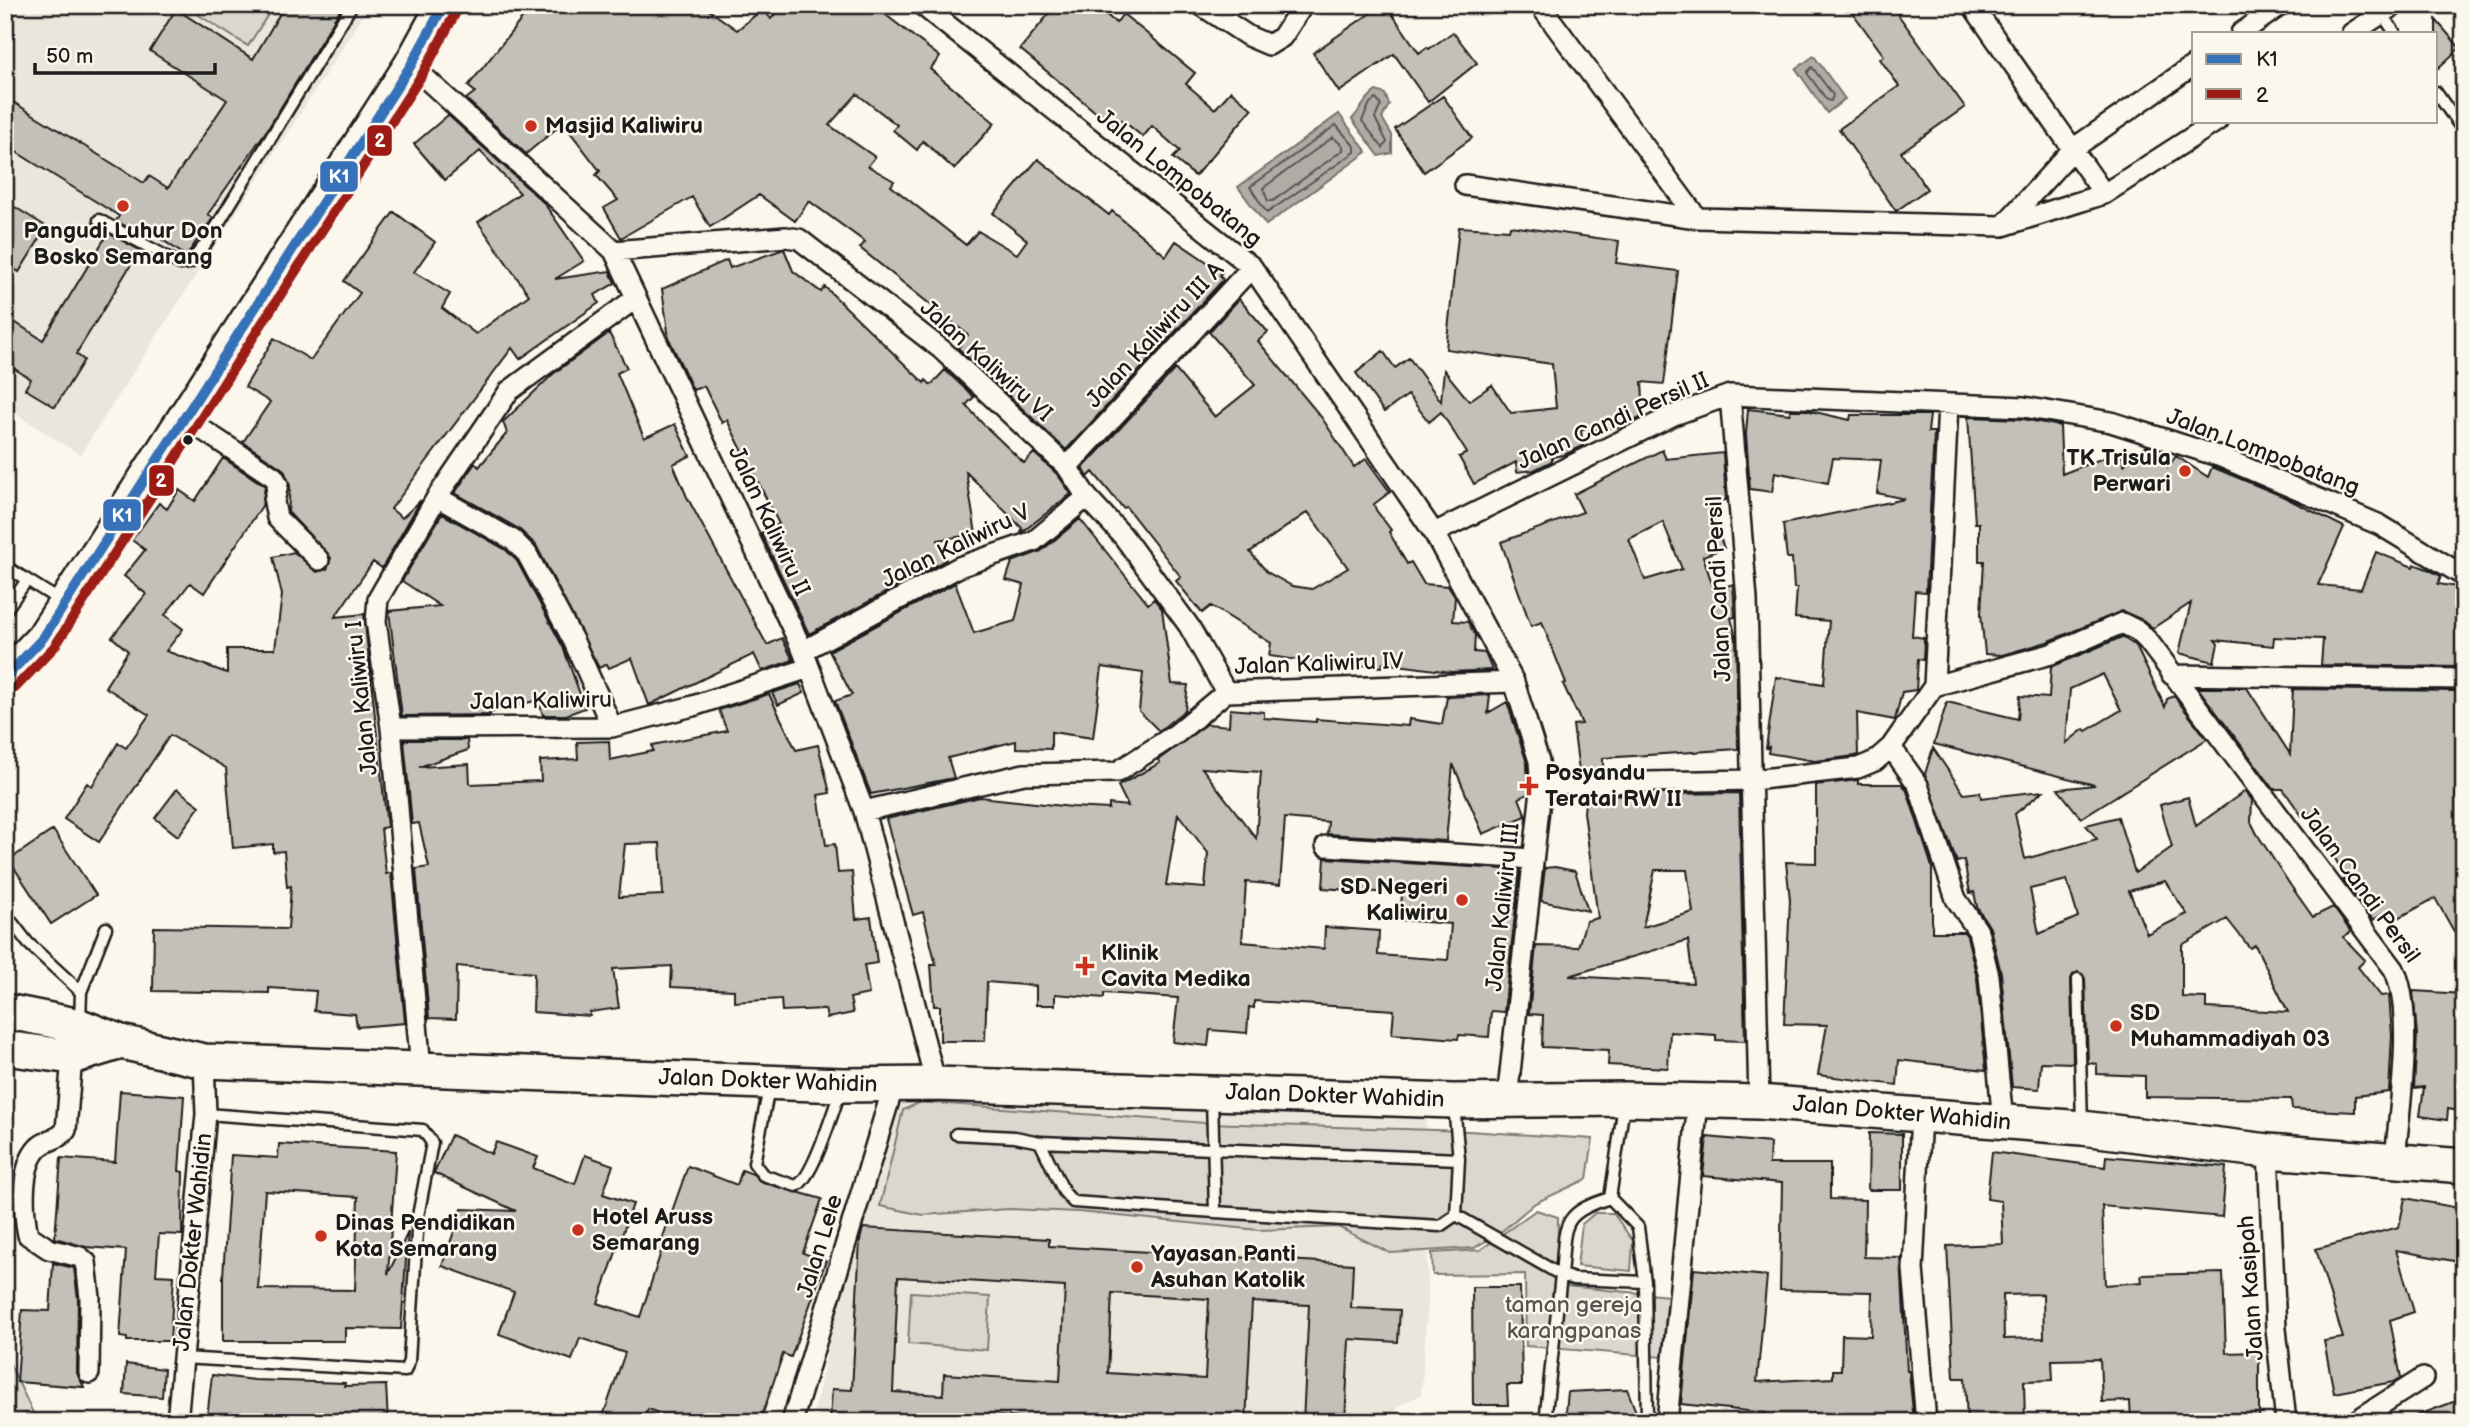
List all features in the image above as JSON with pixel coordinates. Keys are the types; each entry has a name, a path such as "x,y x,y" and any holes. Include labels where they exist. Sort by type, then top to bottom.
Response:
{"highway":[{"path":"5,678 43,638 411,65 444,5"},
{"name":"Jalan Dokter Wahidin","path":"8,1009 76,1041"},
{"name":"Jalan Dokter Wahidin","path":"5,1048 76,1041 121,1042 204,1062 843,1085 936,1084 1212,1091 1453,1101 1625,1099 1759,1102 2082,1128 2268,1151 2464,1166"}],"street":[{"name":"Jalan Lompobatang","path":"922,5 1252,267 1388,461 1434,533"},
{"path":"1201,5 1248,36 1269,45 1282,37 1303,5"},
{"path":"1540,5 1697,218"},
{"path":"1972,5 2104,194"},
{"path":"2242,32 2281,5"},
{"path":"2353,32 2385,8"},
{"name":"Jalan Kaliwiru II","path":"411,65 614,251 806,660 863,811 936,1084"},
{"path":"2003,226 2074,148 2192,66"},
{"path":"1465,185 1697,218 2003,226 2104,194 2215,122"},
{"name":"Jalan Kaliwiru VI","path":"614,251 786,237 799,239 941,349 1067,467 1087,497 1123,536 1189,626 1226,692"},
{"name":"Jalan Kaliwiru III A","path":"1067,467 1252,267"},
{"name":"Jalan Kaliwiru I","path":"421,1069 391,728 376,609 378,599 437,497 509,391 636,298"},
{"name":"Jalan Candi Persil II","path":"1434,533 1674,415 1730,395 1948,405"},
{"name":"Jalan Candi Persil","path":"1730,395 1747,599 1759,1102"},
{"name":"Jalan Lompobatang","path":"1948,405 2024,407 2110,422 2221,457 2380,524 2464,576"},
{"path":"1541,784 1753,780 1857,768 1875,761 1891,747 1934,686 1948,405"},
{"path":"183,417 274,477 278,484 274,502 277,518 320,560"},
{"path":"437,497 513,540 527,554 574,642 612,727"},
{"name":"Jalan Kaliwiru V","path":"806,660 959,567 1034,541 1087,497"},
{"name":"Jalan Kaliwiru III","path":"1434,533 1514,682 1539,761 1541,784 1507,1100"},
{"name":"Jalan Candi Persil","path":"1934,686 2051,653 2122,623 2143,636 2402,983 2402,1077 2395,1160"},
{"name":"Jalan Kaliwiru","path":"391,728 612,727 692,706 806,660"},
{"path":"2172,675 2464,679"},
{"name":"Jalan Kaliwiru IV","path":"863,811 1024,774 1117,772 1177,734 1226,692 1514,682"},
{"path":"1891,747 1918,785 1956,899 1978,931 1989,976 2003,1122"},
{"path":"1325,846 1533,859"},
{"path":"76,1041 66,1130 62,1136 40,1146 33,1155 28,1168 24,1216 28,1235 49,1249 80,1256 86,1262 90,1298 89,1373"},
{"name":"Jalan Dokter Wahidin","path":"177,1422 206,1114 204,1062"},
{"name":"Jalan Lele","path":"792,1422 894,1084"},
{"path":"1667,1422 1698,1101"},
{"path":"1921,1115 1913,1269 1926,1422"},
{"name":"Jalan Kasipah","path":"2268,1151 2276,1329 2286,1422"},
{"path":"2354,1422 2423,1378"}],"lane":[{"path":"99,220 180,264 190,263 207,242 352,5"},
{"path":"2385,8 2395,32"},
{"path":"2438,95 2464,132"},
{"path":"5,566 65,604"},
{"path":"5,611 27,580"},
{"path":"5,913 29,943 81,992"},
{"path":"76,1041 81,992 106,928"},
{"path":"2078,979 2082,1128"},
{"path":"770,1082 754,1163 763,1175 796,1186 802,1182 812,1163 843,1085"},
{"path":"1212,1091 1215,1212"},
{"path":"1610,1198 1625,1099"},
{"path":"1453,1101 1459,1159 1456,1215"},
{"path":"181,1358 405,1371 409,1361 418,1216 432,1143 423,1130 206,1114"},
{"path":"956,1134 1016,1137 1040,1142 1459,1159"},
{"path":"1040,1142 1064,1192 1073,1202 1440,1226 1456,1215"},
{"path":"1545,1422 1567,1223 1584,1206 1610,1198"},
{"path":"1610,1198 1638,1227 1645,1282 1647,1421"},
{"path":"1456,1215 1561,1275 1645,1282"}],"shaded area":[{"name":"Pangudi Luhur Don Bosko Semarang","path":"5,5 370,5 80,455 5,407"},
{"name":"Yayasan Panti Asuhan Katolik","path":"894,1092 1426,1114 1428,1302 1421,1395 1398,1406 1395,1422 812,1422 853,1231"}],"green space":[{"path":"203,5 274,5 248,46 197,14"},
{"path":"921,1102 1206,1123 1468,1131 1593,1139 1587,1179 1535,1203 1501,1232 1474,1248 1390,1253 1338,1227 1259,1230 1079,1212 1009,1209 923,1215 880,1206 903,1110"},
{"name":"taman gereja karangpanas","path":"1536,1210 1558,1217 1557,1285 1668,1296 1662,1357 1526,1346 1525,1274 1433,1275 1432,1253 1480,1250"},
{"path":"1595,1213 1613,1213 1633,1241 1631,1271 1577,1266 1582,1224"},
{"path":"911,1292 990,1297 987,1350 908,1344"},
{"path":"5,1354 33,1413 51,1422 5,1422"}],"water":[{"path":"1814,56 1845,99 1827,113 1796,69"},
{"path":"1376,91 1385,94 1389,105 1382,118 1392,135 1392,153 1379,156 1352,119"},
{"path":"1339,114 1367,152 1266,225 1238,187"}],"building":[{"path":"285,5 343,5 269,127 208,214 213,218 186,256 151,232 147,238 116,221 119,216 5,145 5,97 144,183 149,176 168,188 227,100 150,51 176,9 253,59"},
{"path":"533,5 702,5 737,30 763,9 771,19 783,5 873,5 940,57 930,69 995,123 954,169 923,141 917,150 893,130 897,125 857,94 829,125 875,157 868,166 894,181 891,186 966,245 978,231 1017,254 1027,240 993,213 1038,159 1109,215 1112,211 1166,256 1176,241 1222,272 1220,275 1223,280 1066,450 958,348 968,335 860,248 865,242 809,201 795,221 759,195 710,227 692,197 621,238 604,208 618,200 596,175 600,171 563,123 526,154 466,99 475,92 468,86"},
{"path":"1056,5 1095,5 1116,23 1123,14 1195,73 1186,84 1215,109 1231,91 1252,109 1195,176 1173,158 1180,151 1152,126 1143,137 1122,120 1115,128 1020,49"},
{"path":"1382,5 1386,5 1419,53 1453,32 1477,63 1428,102 1394,54 1339,92 1313,53"},
{"path":"1847,5 1891,5 1965,107 1901,152 1927,189 1896,211 1839,129 1899,86 1880,59 1884,56"},
{"path":"2436,20 2460,48 2438,68 2438,32"},
{"path":"1443,96 1472,138 1424,172 1395,129"},
{"path":"448,115 544,203 584,261 555,279 610,271 615,283 595,295 599,303 520,359 512,348 391,509 402,518 421,500 382,568 373,562 335,617 364,614 387,827 381,828 386,874 391,873 405,1023 357,1027 355,1014 314,1011 316,991 269,988 269,993 153,991 154,927 288,929 291,886 287,887 284,851 273,852 273,844 233,848 226,768 170,735 99,842 64,819 87,783 92,786 118,743 126,748 149,715 105,687 128,651 112,637 146,594 124,576 145,550 132,540 159,503 167,509 179,490 195,501 223,458 265,486 262,506 204,593 190,583 165,615 183,629 166,651 227,673 227,649 275,649 282,595 273,557 294,552 317,572 327,569 331,558 288,512 290,486 284,470 243,442 270,402 245,387 274,338 311,360 360,293 344,281 394,212 435,242 414,272 450,294 442,308 476,334 529,295 478,222 520,193 480,151 445,180 414,144"},
{"path":"5,201 47,227 19,272 5,263"},
{"path":"1510,226 1619,241 1616,263 1678,271 1664,384 1642,382 1644,416 1622,427 1581,430 1583,446 1564,455 1552,457 1552,461 1534,470 1517,472 1516,462 1474,484 1459,457 1467,453 1441,412 1429,422 1408,395 1384,412 1356,373 1383,351 1395,368 1409,358 1441,401 1444,370 1469,401 1492,385 1511,413 1556,408 1552,364 1446,349 1459,227 1509,230"},
{"path":"108,233 140,250 76,354 84,360 55,407 25,389 31,379 5,363 5,316 43,340"},
{"path":"784,249 793,271 821,292 825,287 924,383 926,380 931,385 945,370 974,397 966,405 982,423 1024,463 1034,453 1058,475 1071,494 1021,533 1022,528 966,472 976,534 938,540 946,560 809,634 761,533 779,524 727,420 722,423 704,386 693,390 669,339 662,289 727,260 730,268"},
{"path":"1239,299 1268,332 1258,341 1322,418 1354,467 1366,459 1390,492 1374,504 1376,510 1391,530 1389,532 1407,564 1411,562 1424,584 1448,586 1455,597 1453,621 1468,622 1475,635 1474,652 1485,653 1492,670 1451,672 1383,663 1382,667 1347,664 1347,671 1321,671 1321,663 1269,656 1271,643 1211,606 1202,613 1176,581 1181,577 1126,507 1123,508 1093,472 1088,477 1083,468 1175,369 1215,417 1255,385 1209,332","holes":["1308,512 1348,568 1312,589 1292,586 1267,572 1250,552"]},
{"path":"609,333 627,368 617,373 644,438 675,424 690,456 673,464 687,497 767,645 782,638 793,660 762,671 754,654 649,705 632,658 609,668 607,664 599,668 536,545 519,529 455,493 475,463 479,467 507,433 503,422 553,374"},
{"path":"1748,409 1790,414 1790,410 1806,410 1850,420 1851,415 1930,415 1928,432 1934,432 1926,592 1915,591 1912,636 1924,638 1923,660 1918,659 1916,690 1902,692 1895,720 1857,713 1858,755 1855,756 1815,761 1768,753 1769,747 1766,748 1776,677 1824,684 1829,621 1795,618 1797,588 1794,588 1792,558 1787,558 1783,524 1905,499 1877,493 1881,460 1833,458 1828,483 1775,472 1772,492 1750,489 1746,434"},
{"path":"1968,417 2023,419 2060,426 2062,474 2121,451 2124,465 2147,446 2154,449 2168,467 2176,456 2208,477 2212,467 2282,496 2344,527 2318,585 2361,589 2376,552 2413,567 2414,564 2430,570 2441,576 2438,584 2464,588 2464,644 2460,667 2321,665 2323,639 2274,637 2273,646 2215,640 2218,644 2214,662 2179,653 2191,603 2153,628 2143,620 2122,611 2047,642 2002,655 1985,654 1981,614 1984,561 1979,561 1979,523 1975,523"},
{"path":"1662,450 1666,459 1723,453 1726,500 1706,502 1724,548 1703,556 1714,590 1733,584 1735,617 1731,618 1736,638 1738,749 1603,758 1603,771 1579,771 1573,725 1582,724 1563,684 1566,683 1542,622 1531,626 1501,542 1583,512 1574,494","holes":["1663,522 1682,569 1645,580 1629,539"]},
{"path":"442,514 506,550 517,561 563,647 585,708 566,715 543,715 538,700 489,713 490,715 402,716 389,611 440,606 402,581"},
{"path":"1080,519 1148,604 1154,599 1162,609 1172,684 1188,685 1185,710 1159,731 1139,711 1143,673 1102,667 1093,738 1051,732 1051,749 1016,748 1016,741 948,758 954,778 871,794 835,701 852,695 829,651 955,583 974,633 1015,621 1024,585 1006,580 1012,562 1041,551"},
{"path":"2122,637 2136,646 2165,707 2167,699 2174,696 2207,739 2081,818 2058,789 2095,785 1934,744 1947,702 2018,719 2020,696 2049,698 2051,667","holes":["2103,674 2121,710 2086,731 2084,729 2066,743 2070,689"]},
{"path":"800,684 804,693 778,705 772,693"},
{"path":"2198,688 2247,688 2290,754 2293,689 2456,691 2464,705 2464,949 2435,898 2395,920 2390,911 2373,920 2343,880 2346,878 2309,812 2302,816 2283,789 2274,789"},
{"path":"769,694 796,750 818,745 830,793 818,795 826,845 835,844 838,873 852,872 856,919 871,917 877,963 864,965 869,994 850,998 853,1013 827,1018 825,1009 782,1011 781,999 734,1002 734,990 671,987 672,966 613,969 619,1008 590,1012 590,1016 533,1012 534,973 457,966 456,1019 429,1018 416,869 429,867 419,823 412,824 404,740 467,740 468,750 419,767 469,764 470,784 541,781 540,761 578,759 577,742 609,741 610,760 653,751 652,745 727,731 719,710","holes":["660,843 663,895 619,897 625,844"]},
{"path":"1490,695 1488,713 1507,702 1527,763 1528,794 1519,798 1526,816 1483,834 1453,764 1446,841 1327,834 1328,822 1285,818 1280,885 1246,882 1242,942 1324,949 1325,927 1379,931 1378,955 1448,960 1451,924 1400,920 1402,894 1323,888 1325,858 1520,870 1504,1012 1491,1011 1489,1037 1459,1035 1458,1039 1392,1034 1394,1010 1254,1001 1254,1008 1249,1007 1247,1033 1210,1030 1208,1046 1173,1042 1178,998 1104,993 1104,998 1055,994 1055,1005 1036,1005 1036,986 987,982 985,1041 940,1041 940,1006 934,1006 931,965 936,965 923,912 913,915 886,819 980,797 1072,807 1109,809 1109,804 1128,806 1118,786 1160,763 1158,760 1207,724 1229,726 1230,709 1264,712 1264,718 1408,726 1409,719 1442,724 1447,697","holes":["1202,768 1261,772 1256,838","1178,814 1208,853 1205,888 1166,885"]},
{"path":"1933,748 1964,794 1980,792 1981,798 2043,791 2015,814 2025,859 2097,839 2086,825 2118,817 2135,873 2172,847 2160,805 2188,797 2196,826 2245,791 2252,800 2251,822 2291,886 2313,917 2333,907 2351,932 2343,937 2365,960 2358,967 2381,996 2389,995 2392,1035 2389,1092 2355,1096 2355,1112 2292,1109 2291,1099 2145,1097 2145,1076 2097,1074 2097,1064 2088,1063 2085,979 2078,972 2071,979 2073,1063 2041,1062 2039,1089 2012,1087 2001,973 1990,928 1977,907 1974,892 1970,893 1964,860 1957,862 1925,774","holes":["2067,880 2078,917 2039,934 2030,889","2165,881 2187,914 2147,934 2129,891","2227,919 2250,948 2255,945 2288,1012 2206,1008 2206,998 2182,997 2182,945"]},
{"path":"1858,780 1858,784 1902,784 1907,791 1932,867 1932,932 1964,932 1967,936 1977,978 1986,1070 1899,1060 1897,1085 1818,1075 1827,1025 1784,1024 1790,900 1786,862 1816,863 1816,785"},
{"path":"177,789 200,806 178,836 155,818"},
{"path":"1739,793 1745,1041 1716,1040 1716,1035 1670,1032 1668,1068 1608,1065 1609,1050 1542,1047 1543,1015 1529,1014 1536,946 1578,947 1586,921 1598,918 1584,812 1586,795","holes":["1655,870 1687,870 1693,912 1643,927","1688,940 1693,983 1569,976"]},
{"path":"53,830 96,895 51,924 9,860"},
{"path":"1545,868 1575,871 1588,911 1541,901"},
{"path":"2413,991 2464,994 2464,1112 2448,1109 2447,1120 2420,1116 2424,1087 2414,1088 2417,1035"},
{"path":"120,1091 184,1096 179,1171 183,1172 182,1235 159,1234 156,1275 174,1276 170,1341 127,1341 127,1338 120,1337 126,1250 86,1247 55,1238 61,1158 115,1162"},
{"path":"1869,1133 1902,1134 1902,1190 1868,1190"},
{"path":"451,1135 491,1154 496,1142 538,1157 533,1168 575,1184 585,1155 613,1165 603,1194 633,1204 598,1303 640,1317 662,1249 659,1248 688,1166 737,1185 742,1170 753,1174 761,1182 822,1199 803,1253 826,1261 791,1357 783,1354 760,1422 682,1422 648,1409 643,1422 601,1422 625,1353 580,1338 572,1360 499,1334 514,1292 442,1266 462,1209 516,1211 434,1173"},
{"path":"1707,1137 1770,1143 1769,1164 1830,1164 1830,1199 1865,1200 1864,1257 1901,1258 1907,1371 1914,1422 1767,1422 1766,1413 1681,1404 1694,1269 1767,1276 1757,1382 1833,1378 1833,1370 1841,1370 1842,1335 1871,1336 1872,1292 1780,1290 1782,1183 1703,1176"},
{"path":"279,1144 396,1151 388,1274 408,1232 401,1329 345,1328 345,1341 223,1341 223,1276 231,1155 278,1158","holes":["265,1191 358,1197 355,1290 258,1289"]},
{"path":"1992,1152 2105,1167 2106,1156 2226,1167 2222,1217 2102,1206 2105,1285 2142,1282 2141,1275 2223,1273 2226,1353 2259,1352 2259,1422 2131,1422 2130,1401 2102,1402 2100,1359 2052,1360 2053,1380 2024,1381 2025,1422 1967,1422 1965,1378 1954,1378 1947,1246 2003,1244 2001,1201 1987,1199","holes":["2043,1294 2044,1338 2004,1339 2003,1295"]},
{"path":"2405,1198 2464,1209 2464,1263 2396,1250 2414,1312 2390,1320 2401,1378 2393,1382 2334,1393 2324,1341 2343,1338 2316,1249 2399,1227"},
{"path":"863,1228 1049,1239 1049,1246 1353,1264 1351,1308 1400,1310 1398,1342 1349,1339 1345,1422 1303,1422 1309,1305 1252,1302 1246,1422 1058,1422 977,1414 977,1422 830,1422 832,1389 852,1390 860,1240","holes":["898,1277 1065,1287 1060,1381 944,1374 943,1395 893,1392","1112,1293 1209,1299 1205,1379 1108,1373"]},
{"path":"53,1263 74,1268 78,1299 77,1373 84,1387 17,1382 22,1310 50,1311"},
{"path":"1472,1287 1520,1287 1522,1385 1507,1385 1508,1405 1473,1405"},
{"path":"126,1364 164,1369 162,1397 124,1394"},
{"path":"212,1375 254,1380 345,1383 344,1386 386,1385 388,1422 240,1422 207,1418"},
{"path":"1627,1389 1640,1422 1565,1422 1568,1392"},
{"path":"2464,1398 2464,1422 2405,1422 2405,1420"}],"transit line":[{"name":"K1","path":"5,678 43,638 411,65 444,5"},
{"name":"2","path":"15,688 55,646 423,73 456,12"}],"place":[{"name":"Masjid Kaliwiru","path":"531,126"},
{"name":"Pangudi Luhur Don Bosko Semarang","path":"123,206"},
{"name":"TK Trisula Perwari","path":"2185,471"},
{"name":"Posyandu Teratai RW II","path":"1529,786"},
{"name":"SD Negeri Kaliwiru","path":"1462,900"},
{"name":"Klinik Cavita Medika","path":"1085,966"},
{"name":"SD Muhammadiyah 03","path":"2116,1026"},
{"name":"Hotel Aruss Semarang","path":"578,1230"},
{"name":"Dinas Pendidikan Kota Semarang","path":"321,1236"},
{"name":"Yayasan Panti Asuhan Katolik","path":"1137,1267"}]}
